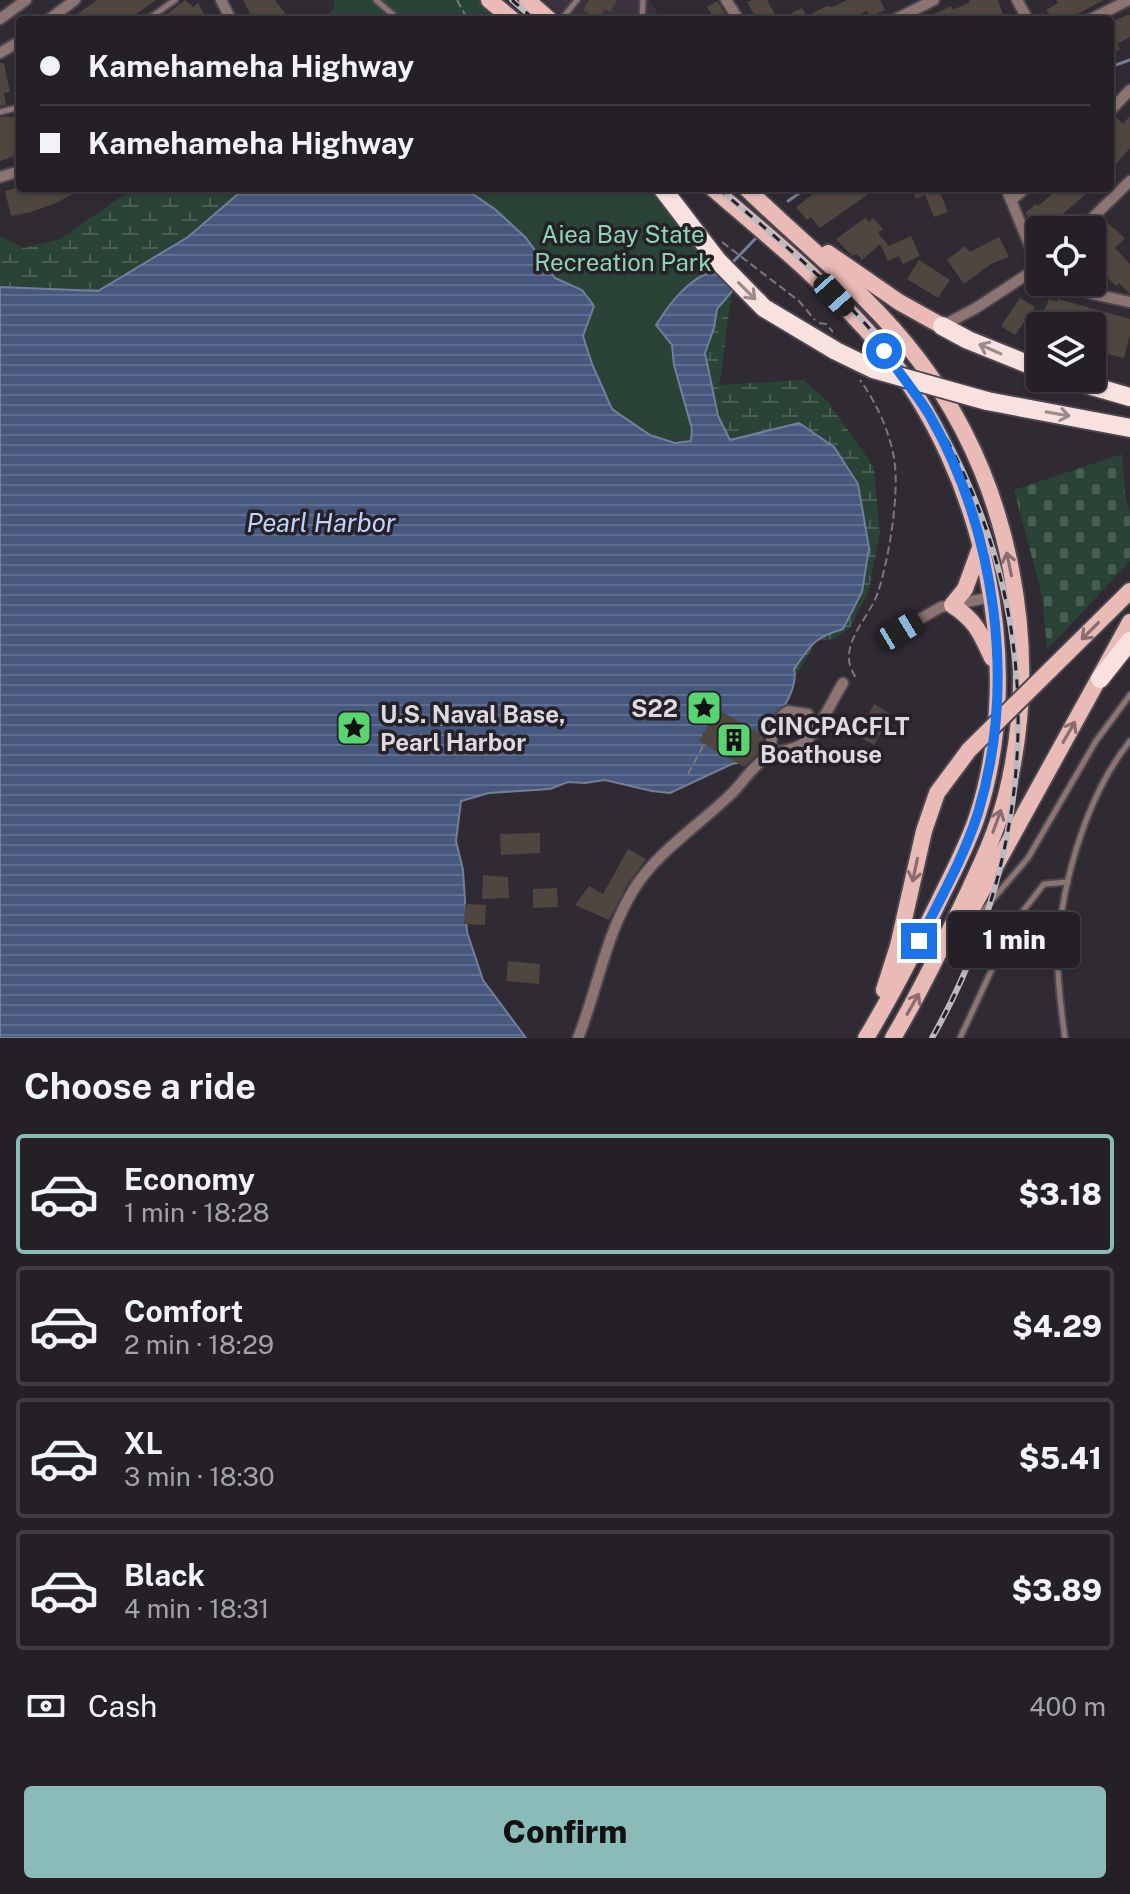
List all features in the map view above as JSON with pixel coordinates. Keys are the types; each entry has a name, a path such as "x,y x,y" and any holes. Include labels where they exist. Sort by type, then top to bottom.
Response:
{"highway":[{"path":"665,192 717,260 764,308 836,351 873,369 987,401 1130,428"},
{"path":"942,326 1026,363"},
{"path":"1106,390 1130,397"},
{"path":"1100,679 1130,641"}],"main road":[{"path":"489,0 508,16"},
{"path":"527,0 545,16"},
{"path":"717,192 834,295 884,351 929,416 952,463 981,546 992,597 998,671 993,742 977,816 966,847 869,1033"},
{"path":"750,192 876,310 918,357 953,408 974,452 998,518 1010,565 1022,666 1018,726 1005,798 980,868 933,969"},
{"path":"786,224 848,269 942,326"},
{"path":"981,546 965,589 952,605 980,629 998,671"},
{"path":"869,1033 898,946 924,831 937,793 969,750 1130,591"},
{"path":"992,597 1011,615 1020,630"},
{"path":"893,1038 933,969 967,920 1130,622"}],"street":[{"path":"0,19 26,0"},
{"path":"53,16 75,0"},
{"path":"902,16 934,0"},
{"path":"1097,16 1129,0"},
{"path":"1114,107 1130,90"},
{"path":"1094,216 1130,181"},
{"path":"1008,192 1026,237"},
{"path":"1011,200 1021,192"},
{"path":"942,326 978,311 1026,278"},
{"path":"1102,296 1130,302"},
{"path":"890,636 941,607 992,597"},
{"path":"578,1038 589,1012 606,949 634,889 657,860 732,794 770,754 801,745 815,729 843,683"},
{"path":"770,754 772,732 780,716 788,711 808,714 815,729"}],"lane":[{"path":"153,16 175,0"},
{"path":"376,0 394,16"},
{"path":"933,969 1028,858 1096,741 1130,695"},
{"path":"1065,1038 1058,969 1068,882 1091,807 1118,756 1130,741"},
{"path":"960,1038 1006,939 1044,884 1068,882"}],"path":[{"path":"720,240 799,301 817,323"},
{"path":"854,372 873,397 895,460 893,509 878,594 854,639 848,659 855,677"},
{"path":"688,774 704,744"}],"shaded area":[{"path":"544,0 649,0 659,16 562,16"}],"green space":[{"path":"334,0 481,0 499,16 328,16"},
{"path":"128,192 267,192 113,294 0,304 0,236 24,248 60,239"},
{"name":"Aiea Bay State Recreation Park","path":"470,192 654,192 733,281 672,345 690,419 691,441 648,434 612,409 584,341 582,290 555,278 496,210"},
{"path":"734,289 719,385 804,380 828,402 874,467 880,533 868,593 850,628 834,639 817,640 796,676 788,679 736,457 715,427 698,329"},
{"path":"1122,454 1130,514 1130,561 1047,650 1042,595 1014,490"}],"water":[{"name":"Pearl Harbor","path":"240,192 470,192 496,210 526,238 555,278 582,290 594,306 583,336 612,409 650,435 675,443 691,441 692,429 674,365 672,345 656,325 680,293 713,270 734,289 717,309 705,353 718,416 730,440 799,423 834,447 858,484 869,548 862,592 843,629 819,639 794,669 791,692 785,705 743,762 732,764 670,793 605,780 568,782 550,789 489,793 461,801 456,841 463,870 467,932 483,980 526,1038 0,1038 0,287 98,291 188,237"}],"building":[{"path":"97,0 156,0 134,16 75,16"},
{"path":"185,0 193,7 198,3 205,16 164,16"},
{"path":"243,0 275,0 287,16 256,15 251,16"},
{"path":"589,0 617,0 610,12 605,9 601,16 588,16 583,10"},
{"path":"767,0 776,16 755,16 747,2"},
{"path":"847,0 880,0 885,10 872,16 867,11 856,16 807,16"},
{"path":"998,0 1004,16 930,16 951,6 953,10 970,2"},
{"path":"1056,0 1104,0 1074,16 1051,16 1046,10 1058,3"},
{"path":"718,1 726,16 713,16 707,7"},
{"path":"802,8 807,16 786,16"},
{"path":"1130,15 1130,37 1117,44 1120,49 1114,52 1114,21"},
{"path":"0,63 4,63 10,92 4,93 6,105 0,106"},
{"path":"16,115 16,155 0,161 0,117"},
{"path":"1130,116 1130,148 1114,166 1115,117 1123,124"},
{"path":"16,188 16,192 77,192 56,203 11,216 5,191"},
{"path":"816,192 871,192 820,228 811,217 807,220 796,207"},
{"path":"913,192 940,192 948,212 934,217 925,195 916,199"},
{"path":"1054,192 1088,192 1060,216 1027,216 1025,213 1036,204 1038,206"},
{"path":"865,218 869,222 873,218 883,229 878,233 889,246 911,236 920,256 903,264 899,256 888,261 880,244 862,260 857,254 852,256 836,239"},
{"path":"1106,222 1125,238 1115,248 1130,264 1130,294 1119,283 1116,286 1108,278 1106,280"},
{"path":"999,237 1009,257 991,264 964,284 947,260 965,246 970,252"},
{"path":"919,260 950,280 938,298 907,279"},
{"path":"1020,298 1035,307 1031,312 1026,312 1026,320 1015,335 1001,326"},
{"path":"1049,299 1057,302 1058,299 1105,312 1044,312"},
{"path":"1106,312 1130,319 1130,335 1124,358 1106,354"},
{"path":"874,704 891,714 874,745 857,736"},
{"name":"CINCPACFLT Boathouse","path":"717,709 764,736 762,750 744,767 699,741"},
{"path":"540,833 540,853 501,855 500,834"},
{"path":"628,849 646,859 627,885 609,920 575,905 589,886 603,894"},
{"path":"483,875 508,877 509,898 482,899"},
{"path":"557,888 558,907 533,908 533,889"},
{"path":"465,904 486,905 485,925 464,924"},
{"path":"508,961 540,964 539,984 506,981"}],"waterway":[{"path":"1114,66 1130,60"},
{"path":"788,201 801,192"},
{"path":"731,264 759,235"}],"railway":[{"path":"512,0 530,16"},
{"path":"723,192 831,288 892,356 944,435 982,517 1006,603 1017,691 1015,779 1000,867 972,954 932,1038"}],"place":[{"name":"S22","path":"704,708"},
{"name":"U.S. Naval Base, Pearl Harbor","path":"354,728"},
{"name":"CINCPACFLT Boathouse","path":"734,740"}],"route":[{"path":"884,351 929,416 952,463 974,520 992,597 998,671 993,742 977,816 966,847 919,941"}]}
